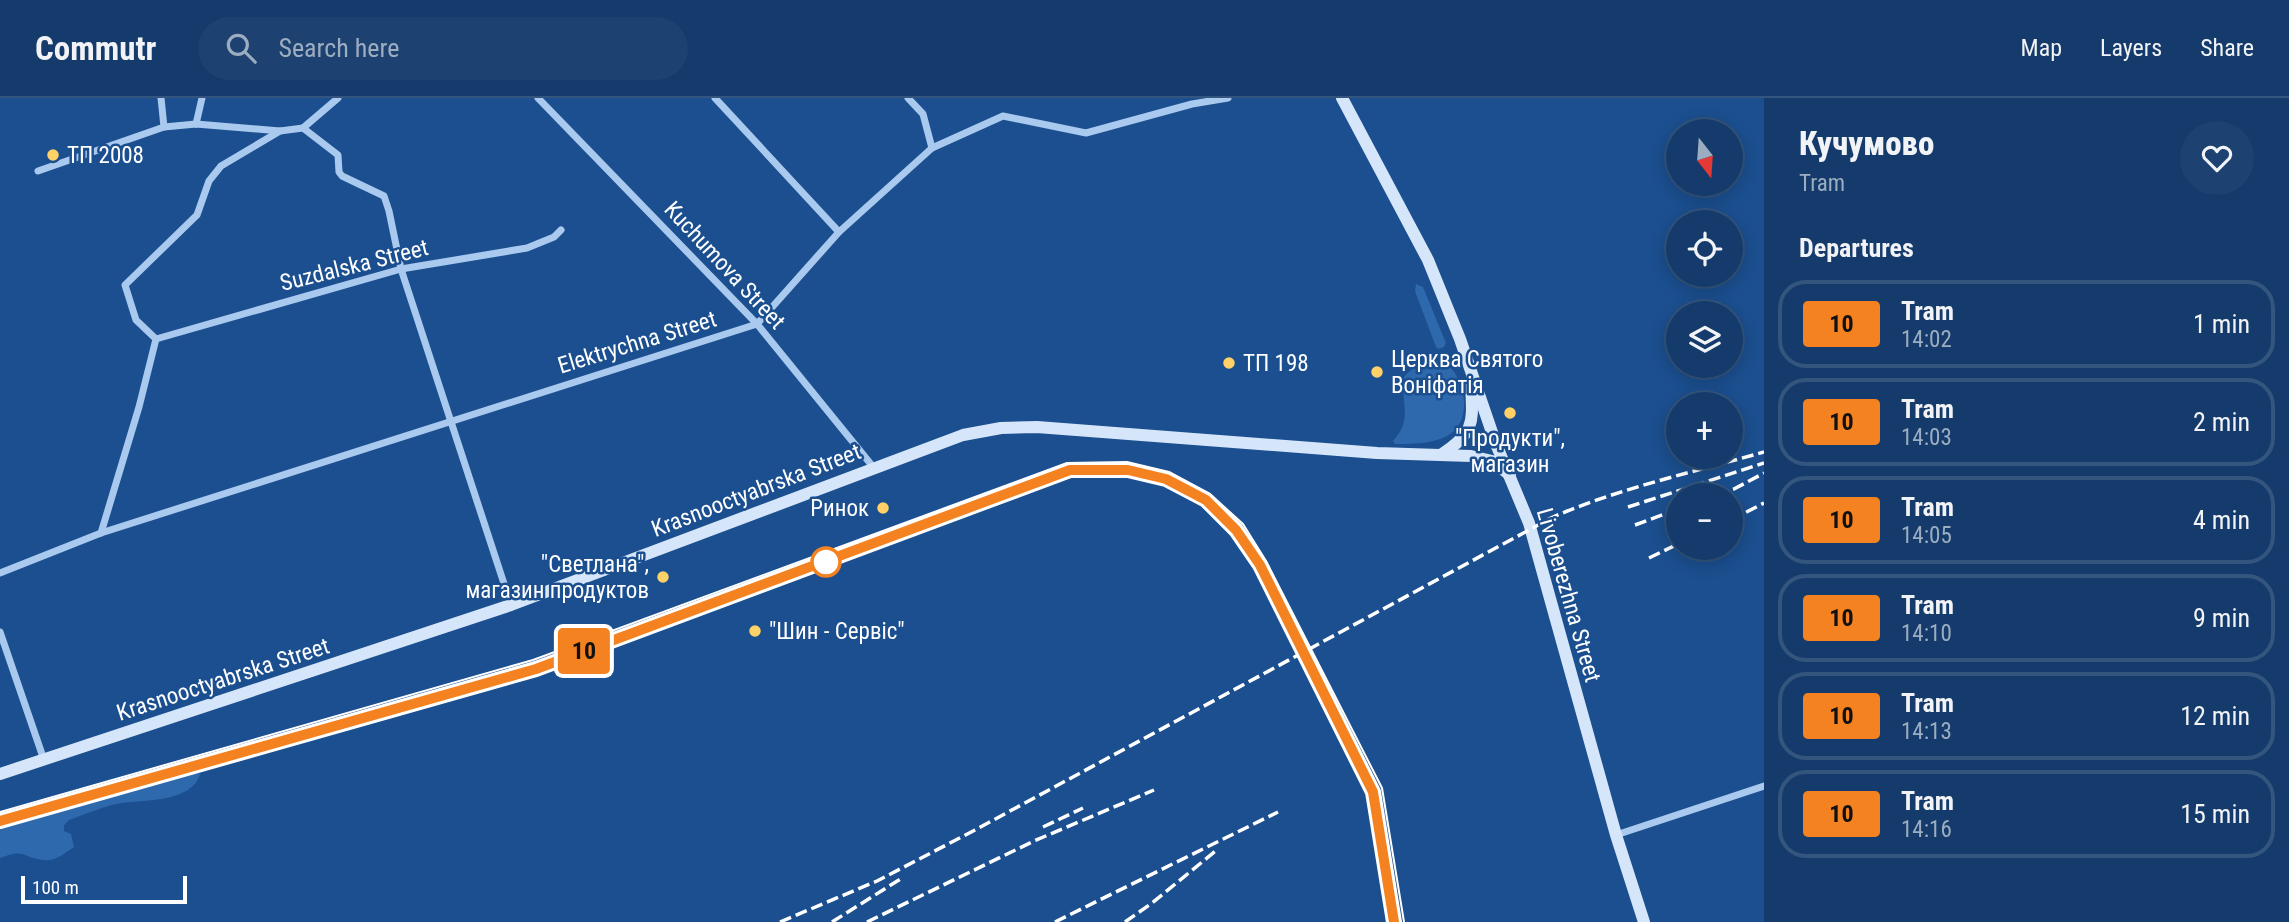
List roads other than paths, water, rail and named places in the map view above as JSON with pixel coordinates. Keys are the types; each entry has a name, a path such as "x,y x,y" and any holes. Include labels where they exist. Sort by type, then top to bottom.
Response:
{"main road":[{"name":"Livoberezhna Street","path":"1342,98 1428,260 1470,366 1496,444 1531,528 1616,835 1644,922"},
{"path":"1442,454 1466,436 1472,420 1470,366"},
{"name":"Krasnooctyabrska Street","path":"0,774 511,605 963,435 1001,428 1037,427 1377,453 1471,456 1492,461 1510,475"}],"street":[{"path":"161,98 164,127"},
{"path":"196,124 202,98"},
{"path":"38,171 164,127 196,124 280,131 303,128 338,98"},
{"name":"Kuchumova Street","path":"538,98 757,324 874,468"},
{"path":"715,98 839,232"},
{"path":"908,98 923,114 932,148"},
{"path":"757,324 839,232 932,148 1003,116 1086,133 1192,104 1228,98"},
{"path":"303,128 338,155 342,176 384,195 401,269 511,605"},
{"path":"101,533 139,407 156,339 136,320 125,285 197,215 209,181 221,166 280,131"},
{"name":"Suzdalska Street","path":"156,339 401,269 527,247 554,237 561,230"},
{"name":"Elektrychna Street","path":"0,573 101,533 757,324"},
{"path":"0,632 44,760"},
{"path":"1616,835 1764,786"}],"tram line":[{"path":"0,812 533,660 1067,463 1127,462 1169,472 1210,494 1243,524 1266,561 1382,788 1404,922"},
{"name":"10","path":"0,821 536,669 1070,470 1128,470 1166,479 1206,500 1236,530 1260,565 1373,792 1394,922"},
{"path":"1374,801 1394,922"}],"railway":[{"path":"780,922 877,881 975,830 1553,517 1631,489 1764,452"},
{"path":"1628,507 1764,463"},
{"path":"1743,484 1764,473"},
{"path":"1743,514 1764,503"},
{"path":"1635,525 1666,513"},
{"path":"1649,558 1666,550"},
{"path":"867,922 1034,841 1154,790"},
{"path":"1043,827 1083,808"},
{"path":"1055,922 1278,812"},
{"path":"1125,922 1218,849"},
{"path":"832,922 902,878"}],"place":[{"name":"ТП 2008","path":"53,155"},
{"name":"ТП 198","path":"1229,363"},
{"name":"Церква Святого Воніфатія","path":"1377,372"},
{"name":"\"Продукти\", магазин","path":"1510,413"},
{"name":"Ринок","path":"883,508"},
{"name":"\"Светлана\", магазин продуктов","path":"663,577"},
{"name":"\"Шин - Сервіс\"","path":"755,631"}]}
